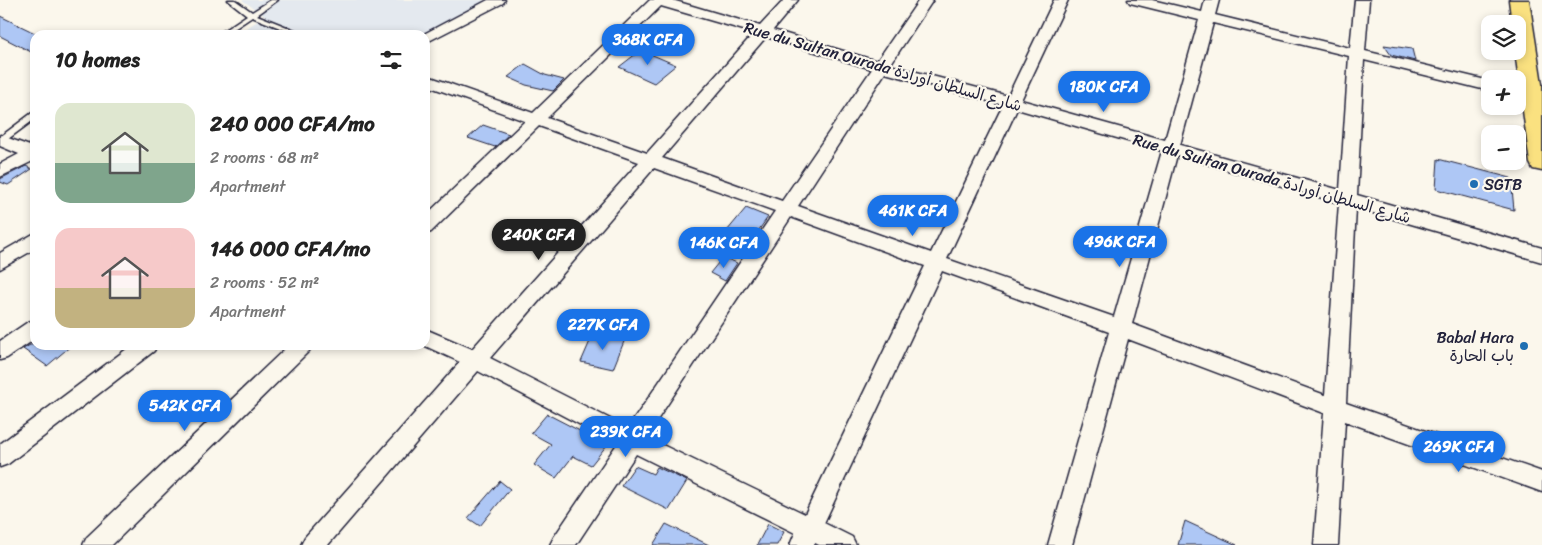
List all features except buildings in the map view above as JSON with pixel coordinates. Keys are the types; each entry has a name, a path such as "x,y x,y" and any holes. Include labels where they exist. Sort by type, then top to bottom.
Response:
{"main road":[{"path":"1519,0 1524,70"},
{"path":"1537,0 1542,27"},
{"path":"1526,95 1542,163"}],"street":[{"path":"430,36 498,0"},
{"path":"430,222 538,120 658,0"},
{"name":"Rue du Sultan Ourada شارع السلطان أورادة","path":"658,0 881,67 1012,102 1542,255"},
{"path":"313,545 474,359 791,0"},
{"path":"562,545 926,0"},
{"path":"806,536 1061,0"},
{"path":"1135,0 1210,9 1357,54 1481,84"},
{"path":"1326,545 1362,0"},
{"path":"1060,545 1210,9"},
{"path":"430,82 1121,328 1405,434 1542,482"},
{"path":"0,140 30,151"},
{"path":"0,171 30,155"},
{"path":"0,262 30,243"},
{"path":"0,352 30,331"},
{"path":"430,339 474,359 632,441 806,536 844,545"},
{"path":"0,457 140,350"},
{"path":"94,545 297,350"}],"lane":[{"path":"231,0 252,15 291,30"},
{"path":"228,30 275,0"},
{"path":"0,140 30,119"}],"shaded area":[{"path":"242,0 497,0 430,33 430,30 244,30 265,16"}],"place":[{"name":"SGTB","path":"1474,184"},
{"name":"Babal Hara باب الحارة","path":"1524,346"}]}
